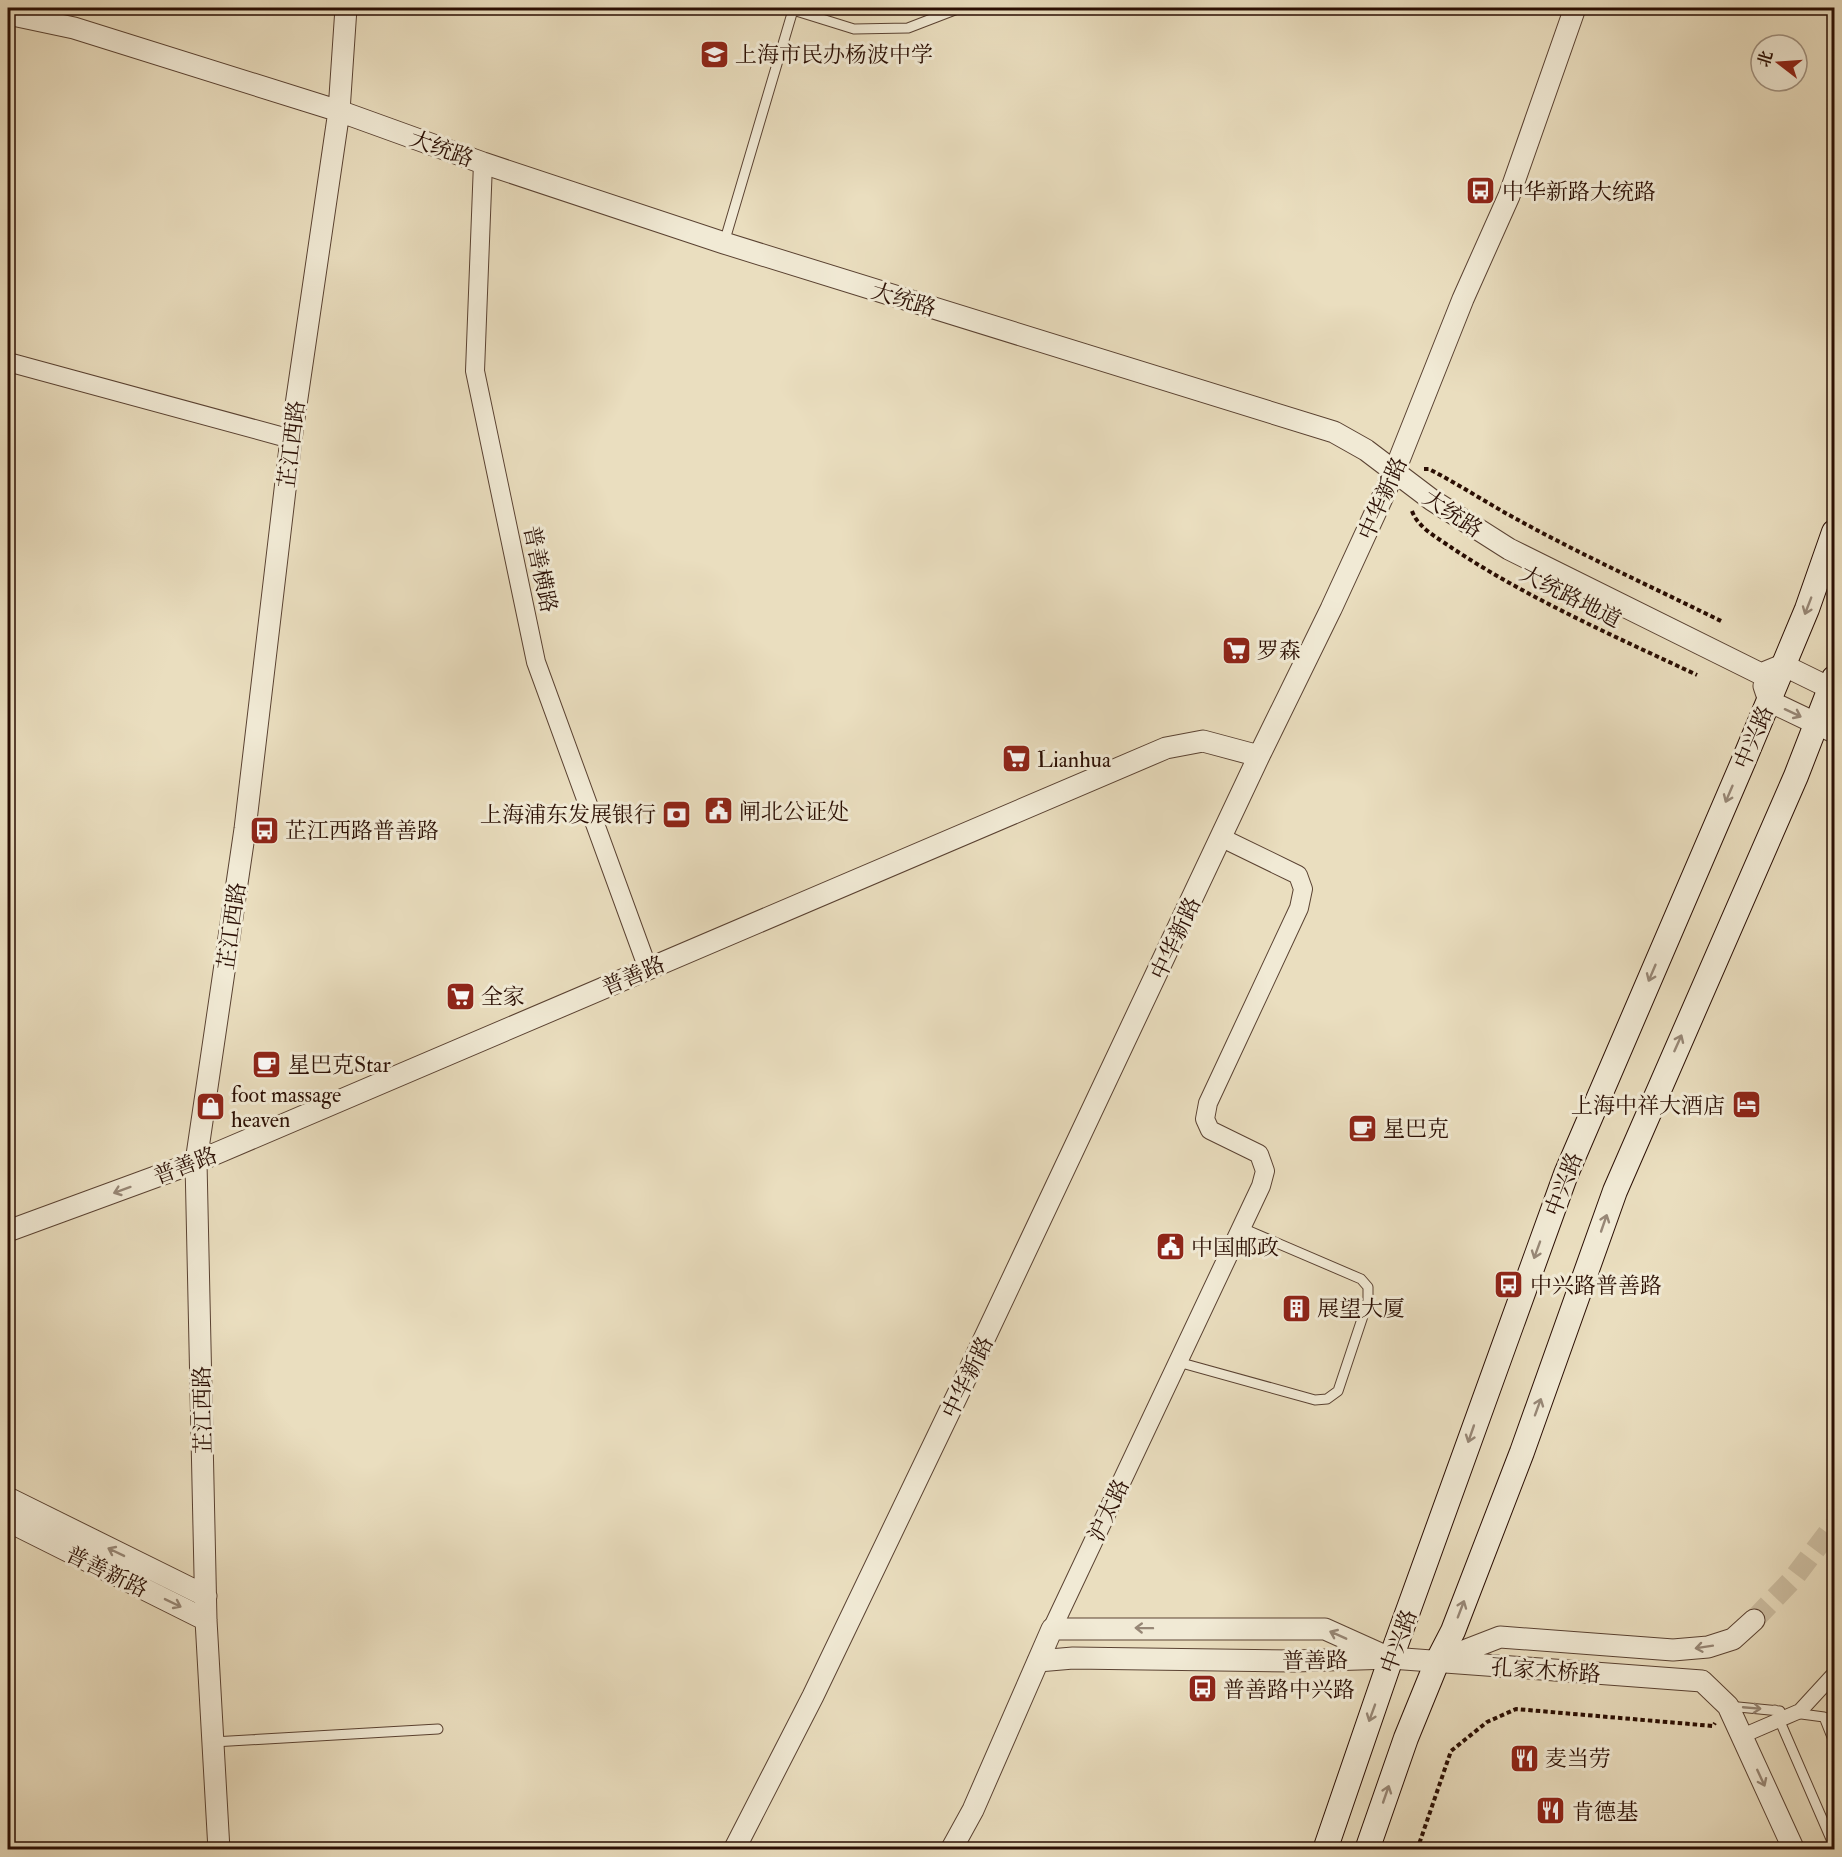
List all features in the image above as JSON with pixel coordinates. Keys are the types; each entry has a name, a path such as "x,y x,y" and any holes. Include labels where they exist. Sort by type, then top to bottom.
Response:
{"main road":[{"name":"中兴路","path":"1325,1850 1391,1658 1566,1174 1807,609 1834,531"},
{"name":"中兴路","path":"1367,1850 1406,1738 1437,1662 1453,1631 1522,1452 1615,1191 1796,777 1826,728 1833,685"}],"street":[{"name":"芷江西路","path":"219,1850 206,1620 196,1162 245,829 291,439 339,111 346,8"},
{"name":"中华新路","path":"734,1850 818,1686 1395,470 1463,299 1509,196 1575,8"},
{"name":"大统路","path":"8,14 74,28 339,111 483,163 724,243 1334,432 1366,450 1432,500 1509,549 1761,674"},
{"name":"普善横路","path":"483,163 475,371 477,383 536,662 648,969"},
{"path":"8,362 291,439"},
{"path":"1826,728 1768,701 1761,674 1783,666 1833,685"},
{"name":"普善路","path":"8,1232 196,1162 1166,748 1203,741 1259,756"},
{"name":"沪太路","path":"951,1850 973,1810 1052,1629 1262,1186 1265,1171 1259,1154 1210,1130 1205,1119 1208,1103 1299,908 1303,889 1298,875 1222,837"},
{"name":"普善新路","path":"8,1498 206,1596"},
{"name":"普善新路","path":"8,1521 206,1620"},
{"path":"1437,1662 1500,1637 1673,1650 1708,1647 1733,1639 1754,1620"},
{"name":"普善路","path":"1052,1629 1325,1629 1391,1658"},
{"name":"普善路","path":"1038,1661 1073,1658 1295,1660 1391,1658"},
{"name":"孔家木桥路","path":"1391,1658 1702,1681 1728,1706"},
{"path":"1743,1736 1777,1715 1800,1711 1834,1674"},
{"path":"1728,1706 1794,1850"}],"lane":[{"path":"724,243 793,10 854,29 908,28 960,8"},
{"path":"1178,1362 1315,1400 1327,1399 1338,1391 1368,1301 1368,1287 1361,1279 1242,1228"},
{"path":"1728,1706 1777,1715 1834,1845"},
{"path":"1795,1713 1824,1717 1834,1742"},
{"path":"213,1742 438,1729"}],"path":[{"name":"大统路地道","path":"1472,491 1522,522 1721,621"},
{"name":"大统路地道","path":"1435,536 1483,568 1551,606 1697,675"},
{"path":"1417,1850 1451,1751 1487,1722 1516,1709 1713,1726 1728,1706"}],"tunnel":[{"path":"1754,1620 1793,1579 1834,1525"}],"place":[{"name":"上海市民办杨波中学","path":"714,54"},
{"name":"中华新路大统路","path":"1481,191"},
{"name":"罗森","path":"1236,650"},
{"name":"Lianhua","path":"1016,759"},
{"name":"闸北公证处","path":"718,811"},
{"name":"上海浦东发展银行","path":"677,814"},
{"name":"芷江西路普善路","path":"264,830"},
{"name":"全家","path":"460,996"},
{"name":"星巴克Star","path":"267,1064"},
{"name":"上海中祥大酒店","path":"1746,1105"},
{"name":"foot massage heaven","path":"210,1107"},
{"name":"星巴克","path":"1362,1128"},
{"name":"中国邮政","path":"1170,1247"},
{"name":"中兴路普善路","path":"1509,1285"},
{"name":"展望大厦","path":"1296,1308"},
{"name":"普善路中兴路","path":"1202,1689"},
{"name":"麦当劳","path":"1524,1758"},
{"name":"肯德基","path":"1551,1811"}]}
